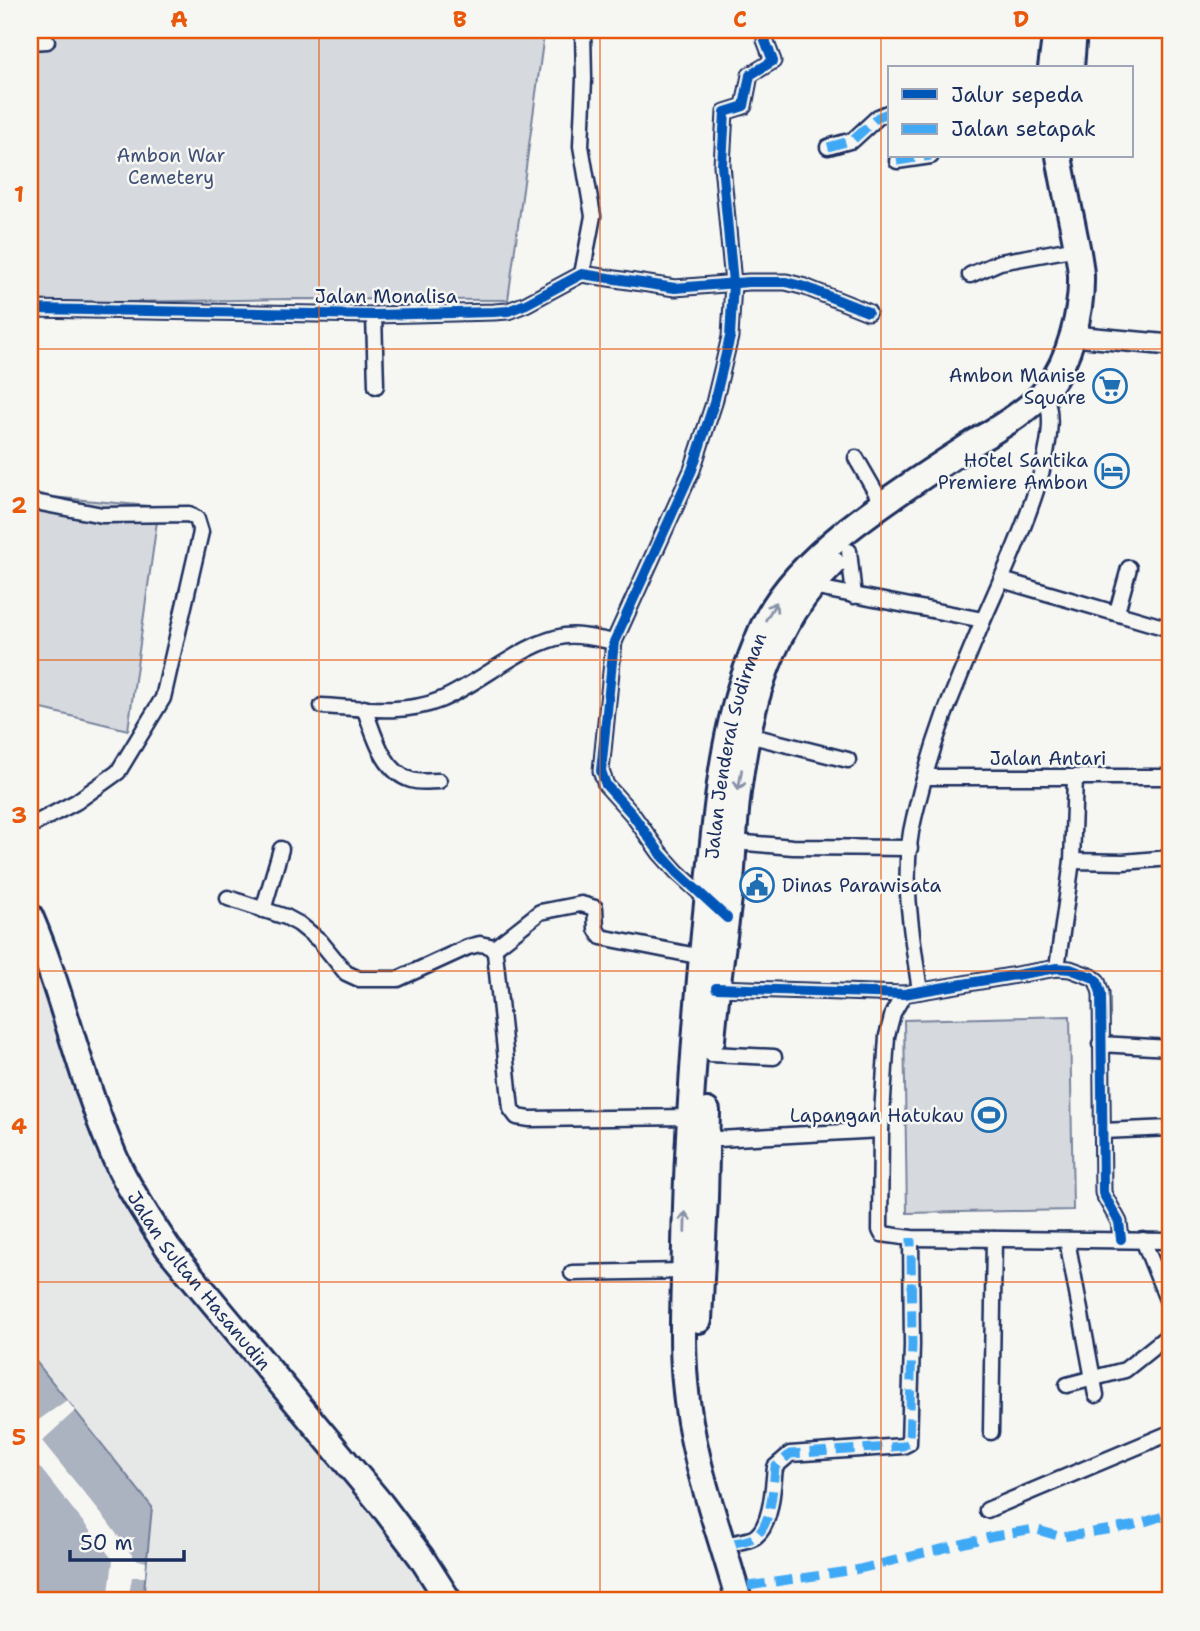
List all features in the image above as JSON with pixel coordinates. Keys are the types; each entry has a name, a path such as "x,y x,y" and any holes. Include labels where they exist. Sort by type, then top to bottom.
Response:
{"highway":[{"path":"1052,66 1061,31"},
{"path":"1061,31 1070,66"},
{"name":"Jalan Jenderal Sudirman","path":"752,1601 701,1476 691,1430 685,1382 684,1271 695,1133 702,957 717,789 728,729 741,681 766,620 793,581 818,556 883,505 995,429 1046,399 1063,360 1080,302 1081,273 1059,158"},
{"name":"Jalan Jenderal Sudirman","path":"739,1601 699,1383 698,1326 703,1256 695,1133 711,1054 716,988 735,842 738,787 751,712 783,628 812,587 849,551 902,509 1021,428 1046,399 1066,382 1085,337 1093,301 1093,270 1075,158"},
{"name":"Jalan Sultan Hasanudin","path":"30,916 102,1126 141,1207 168,1248 381,1504 421,1557 449,1601"}],"street":[{"path":"583,30 581,146 593,216 582,274 665,288 786,282 812,289 868,312"},
{"path":"727,919 660,853 602,778 601,771 614,642 692,470 730,337 733,283 722,164 725,112 744,106 750,75 773,61 765,40 769,30"},
{"path":"1030,30 1061,31"},
{"path":"30,41 47,41"},
{"path":"828,147 853,140 878,117 888,113"},
{"path":"897,160 914,158"},
{"path":"970,275 1000,262 1077,248"},
{"name":"Jalan Monalisa","path":"30,309 374,315 508,310 526,304 582,274"},
{"path":"374,315 376,386"},
{"path":"1085,337 1170,345"},
{"path":"920,991 910,908 913,820 944,718 1035,494 1048,442 1046,399"},
{"path":"856,458 883,505"},
{"path":"30,501 102,515 189,514 197,519 201,532 163,698 118,772 76,803 30,826"},
{"path":"849,551 854,596"},
{"path":"1117,612 1129,568"},
{"path":"1002,580 1170,629"},
{"path":"812,587 984,620"},
{"path":"322,706 398,709 441,700 545,642 565,636 614,642"},
{"path":"364,708 387,762 399,775 414,781 439,781"},
{"path":"748,735 849,760"},
{"name":"Jalan Antari","path":"926,777 1170,777"},
{"path":"1057,968 1072,861 1075,778"},
{"path":"735,842 793,847 910,848"},
{"path":"263,910 281,849"},
{"path":"1072,861 1123,862 1170,858"},
{"path":"228,898 286,917 299,924 320,941 346,973 359,979 398,979 468,947 480,944 493,949"},
{"path":"493,949 540,912 581,904 595,908 596,929 601,937 702,957"},
{"path":"493,949 511,1108 514,1115 521,1119 695,1133 881,1130"},
{"path":"716,988 904,994 1057,968 1086,974 1097,981 1101,993 1102,1194 1119,1222 1121,1239"},
{"path":"904,994 893,1013 887,1036 881,1130 880,1230 885,1236 1170,1241"},
{"path":"1100,1044 1170,1048"},
{"path":"711,1054 774,1057"},
{"path":"1103,1131 1170,1128"},
{"path":"728,1544 756,1536 766,1522 772,1499 775,1467 781,1459 790,1454 902,1446 909,1443 911,1238"},
{"path":"990,1432 994,1239"},
{"path":"1068,1240 1096,1395"},
{"path":"1143,1240 1170,1307"},
{"path":"572,1273 684,1271"},
{"path":"1067,1385 1125,1370 1170,1334"},
{"path":"988,1510 1170,1433"}],"shaded area":[{"path":"30,931 98,1131 132,1219 187,1292 249,1354 443,1601 143,1601 152,1507 30,1354"},
{"path":"30,1354 152,1507 143,1601 30,1601"}],"green space":[{"name":"Ambon War Cemetery","path":"30,30 540,30 543,42 508,300 30,301"},
{"path":"30,495 159,507 128,730 30,706"},
{"name":"Lapangan Hatukau","path":"1070,1016 1073,1210 907,1213 904,1020"}],"pier":[{"path":"67,1400 75,1411 42,1441 135,1559 146,1562 145,1577 132,1577 128,1601 108,1601 113,1560 30,1455 30,1426"}],"marked path":[{"path":"1030,30 1054,35"},
{"path":"828,147 853,140 878,117 888,113"},
{"path":"897,161 917,158"},
{"path":"735,1543 752,1538 761,1530 771,1504 775,1467 790,1454 903,1446 909,1443 911,1238"},
{"path":"748,1586 855,1570 994,1536 1034,1529 1062,1537 1131,1526 1170,1514"}],"cycle path":[{"path":"727,918 660,853 632,814 606,785 601,771 614,642 692,470 714,403 730,337 733,283 722,165 725,112 744,106 750,75 773,61 765,40 769,30"},
{"path":"30,309 374,315 494,312 508,311 526,304 582,274 675,288 786,282 868,312"},
{"path":"716,988 904,994 1057,968 1070,969 1092,977 1097,981 1101,993 1103,1193 1119,1222 1121,1239"}],"place":[{"name":"Ambon Manise Square","path":"1110,386"},
{"name":"Hotel Santika Premiere Ambon","path":"1112,471"},
{"name":"Dinas Parawisata","path":"757,885"},
{"name":"Lapangan Hatukau","path":"989,1115"}]}
